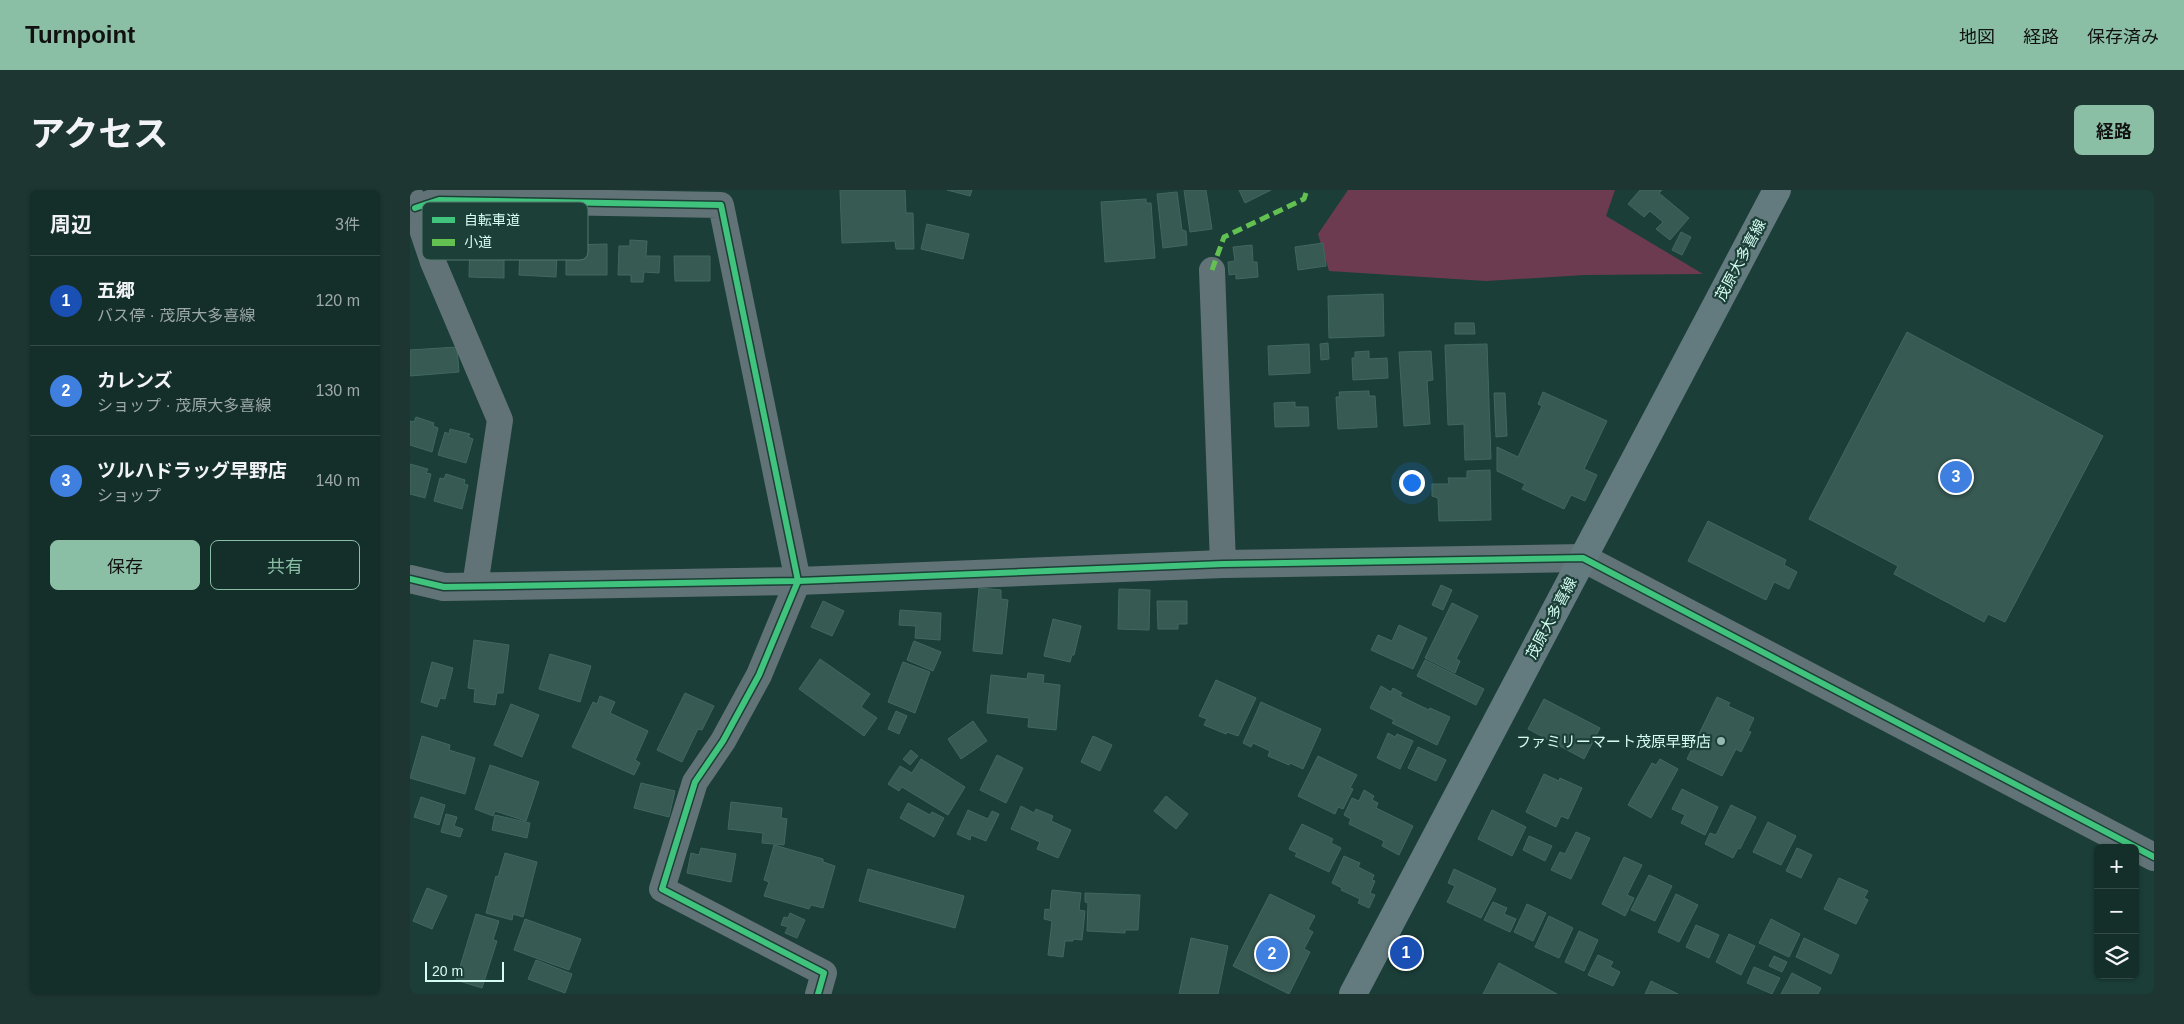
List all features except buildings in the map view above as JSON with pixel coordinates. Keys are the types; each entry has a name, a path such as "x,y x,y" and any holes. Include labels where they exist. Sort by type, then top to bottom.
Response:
{"main road":[{"name":"茂原大多喜線","path":"1353,994 1777,190"}],"street":[{"path":"475,586 500,420 422,263 412,201 639,197 721,205 798,581 759,674 723,741 695,782 662,889 824,973 818,994"},
{"path":"1212,270 1223,564"},
{"path":"410,579 444,587 798,581 1223,564 1583,558 2154,857"}],"shaded area":[{"path":"1348,190 1615,190 1606,216 1703,274 1585,275 1486,281 1329,271 1318,234"}],"marked path":[{"path":"1212,270 1224,237 1304,199 1307,190"}],"cycle path":[{"path":"433,202 439,200 552,202"},
{"path":"588,203 721,205 798,581 759,675 723,741 695,782 662,889 824,973 818,994"},
{"path":"415,208 422,206"},
{"path":"410,579 444,587 798,581 1223,564 1583,558 2154,857"}],"place":[{"name":"ツルハドラッグ早野店","path":"1956,477"},
{"name":"ファミリーマート茂原早野店","path":"1721,741"},
{"name":"五郷","path":"1406,953"},
{"name":"カレンズ","path":"1272,954"}]}
